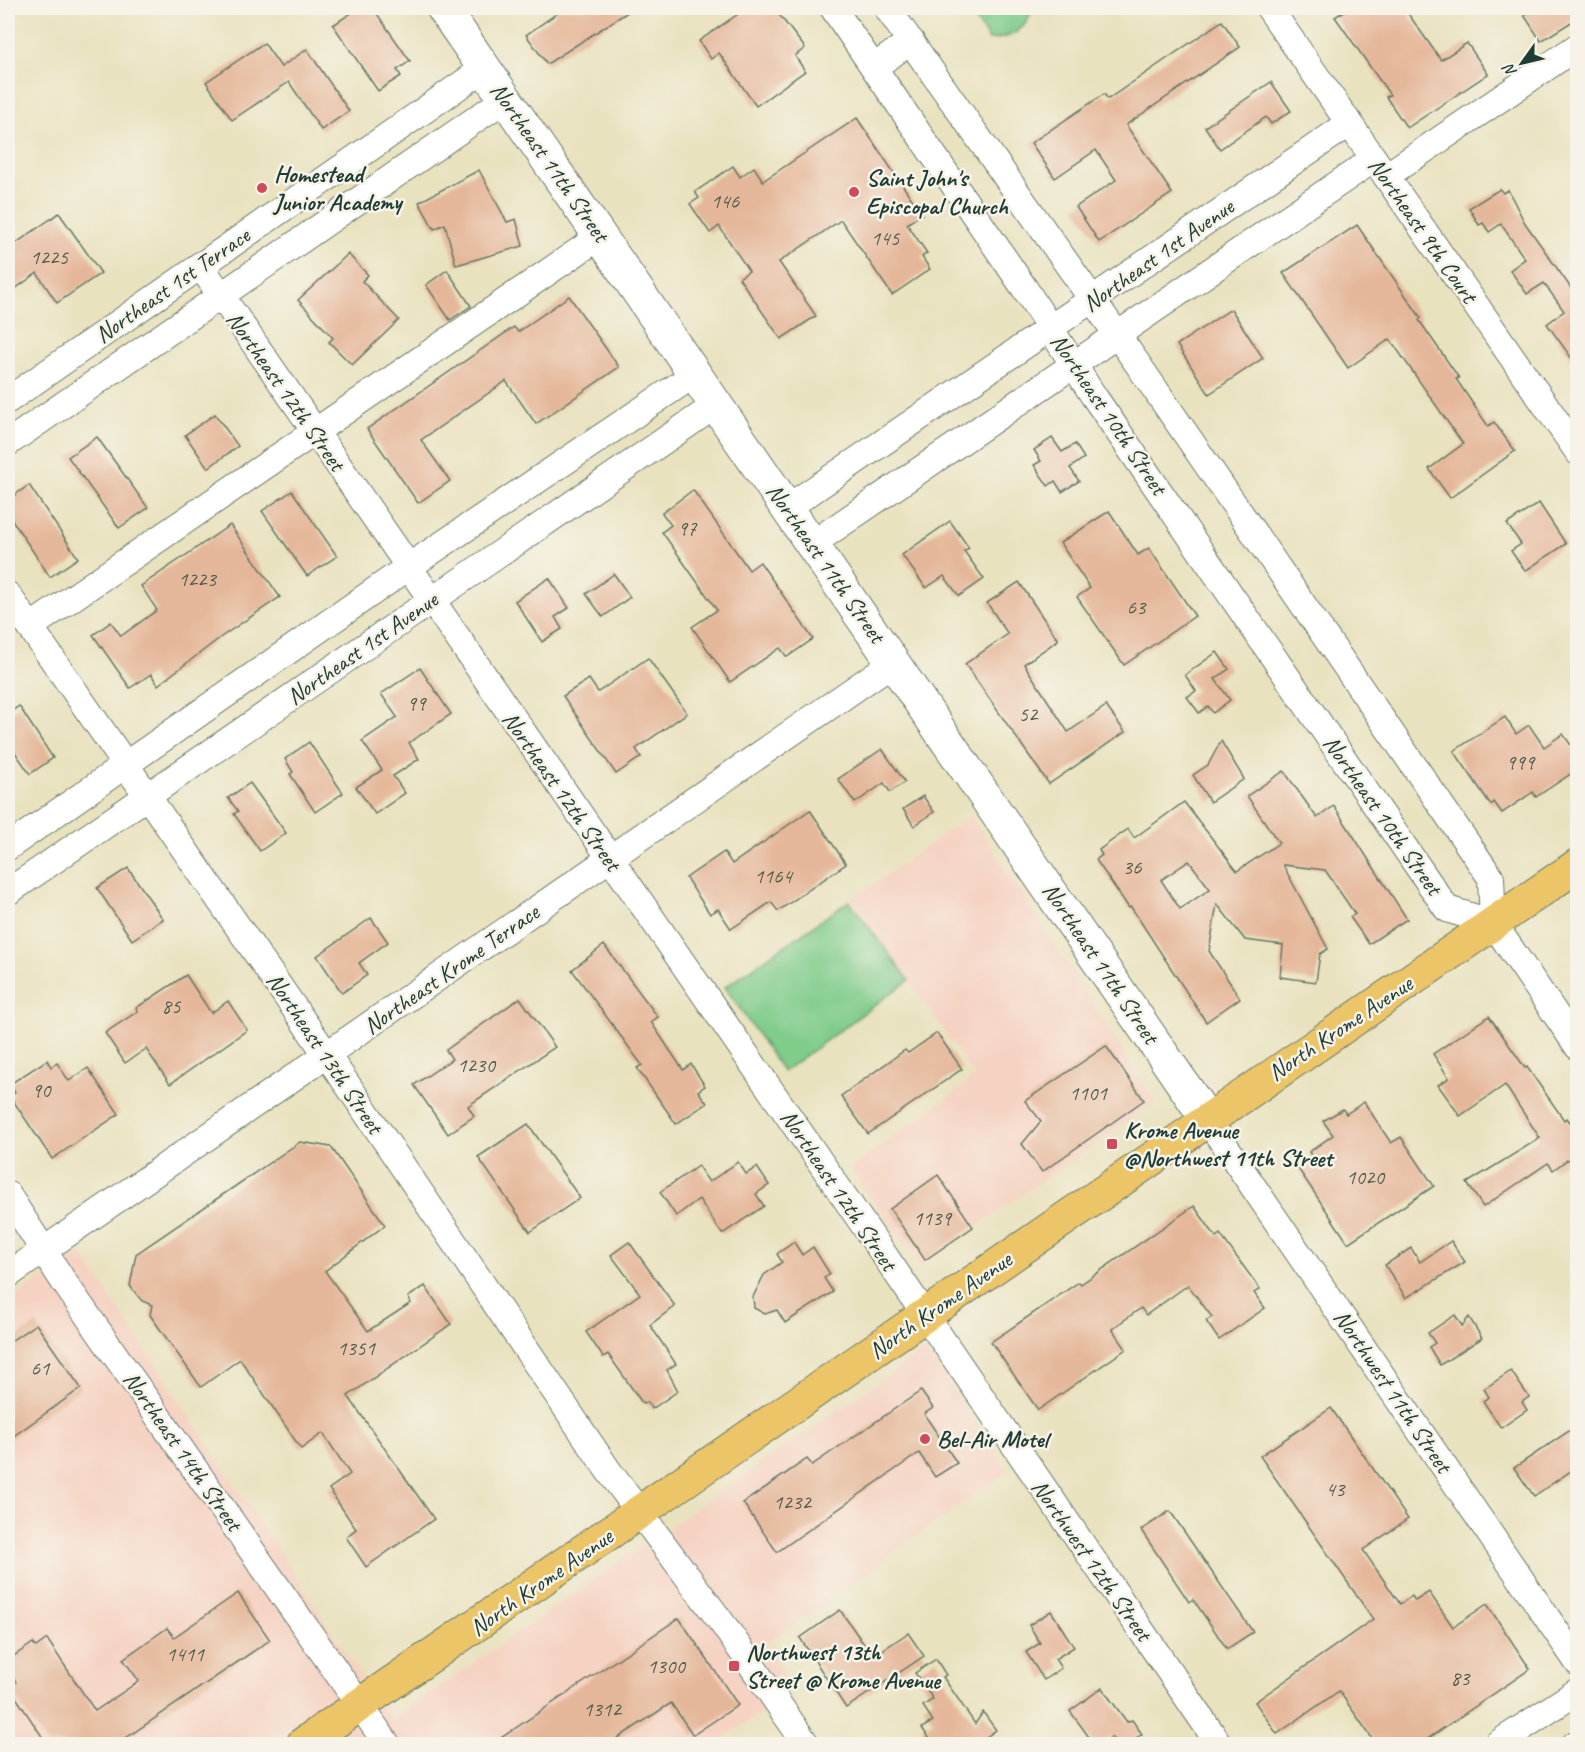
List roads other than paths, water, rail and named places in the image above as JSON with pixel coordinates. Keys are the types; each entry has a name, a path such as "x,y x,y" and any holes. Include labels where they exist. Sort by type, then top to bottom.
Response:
{"highway":[{"name":"North Krome Avenue","path":"303,1744 1578,865"}],"street":[{"name":"Northeast 11th Street","path":"443,8 895,661 1207,1119"},
{"name":"Northeast 10th Street","path":"833,8 1052,329 1074,365 1447,909 1493,922 1491,879 1117,336 887,8"},
{"name":"Northeast 9th Court","path":"1269,8 1380,167 1570,426 1578,452"},
{"path":"874,68 911,41"},
{"name":"Northeast 1st Avenue","path":"812,544 1117,336 1380,167 1578,46"},
{"name":"Northeast 1st Terrace","path":"8,400 485,68"},
{"name":"Northeast 1st Terrace","path":"8,444 506,99"},
{"name":"Northeast 1st Avenue","path":"787,508 1052,329 1350,123"},
{"path":"30,627 315,434 602,235"},
{"name":"Northeast 12th Street","path":"200,266 925,1316"},
{"name":"Northeast 1st Avenue","path":"8,847 407,568 695,374"},
{"name":"Northeast 1st Avenue","path":"8,891 716,405"},
{"name":"Northeast 13th Street","path":"8,595 327,1055 608,1470 725,1627 806,1744"},
{"name":"Northeast Krome Terrace","path":"8,1275 895,661"},
{"path":"1493,922 1578,1047"},
{"name":"Northwest 11th Street","path":"1207,1119 1578,1663"},
{"name":"Northeast 14th Street","path":"8,1195 44,1251 387,1744"},
{"name":"Northwest 12th Street","path":"925,1316 1219,1744"},
{"path":"1497,1744 1578,1691"}],"place":[{"name":"Homestead Junior Academy","path":"262,188"},
{"name":"Saint John's Episcopal Church","path":"854,192"},
{"name":"Krome Avenue @Northwest 11th Street","path":"1112,1144"},
{"name":"Bel-Air Motel","path":"925,1439"},
{"name":"Northwest 13th Street @ Krome Avenue","path":"734,1666"}]}
